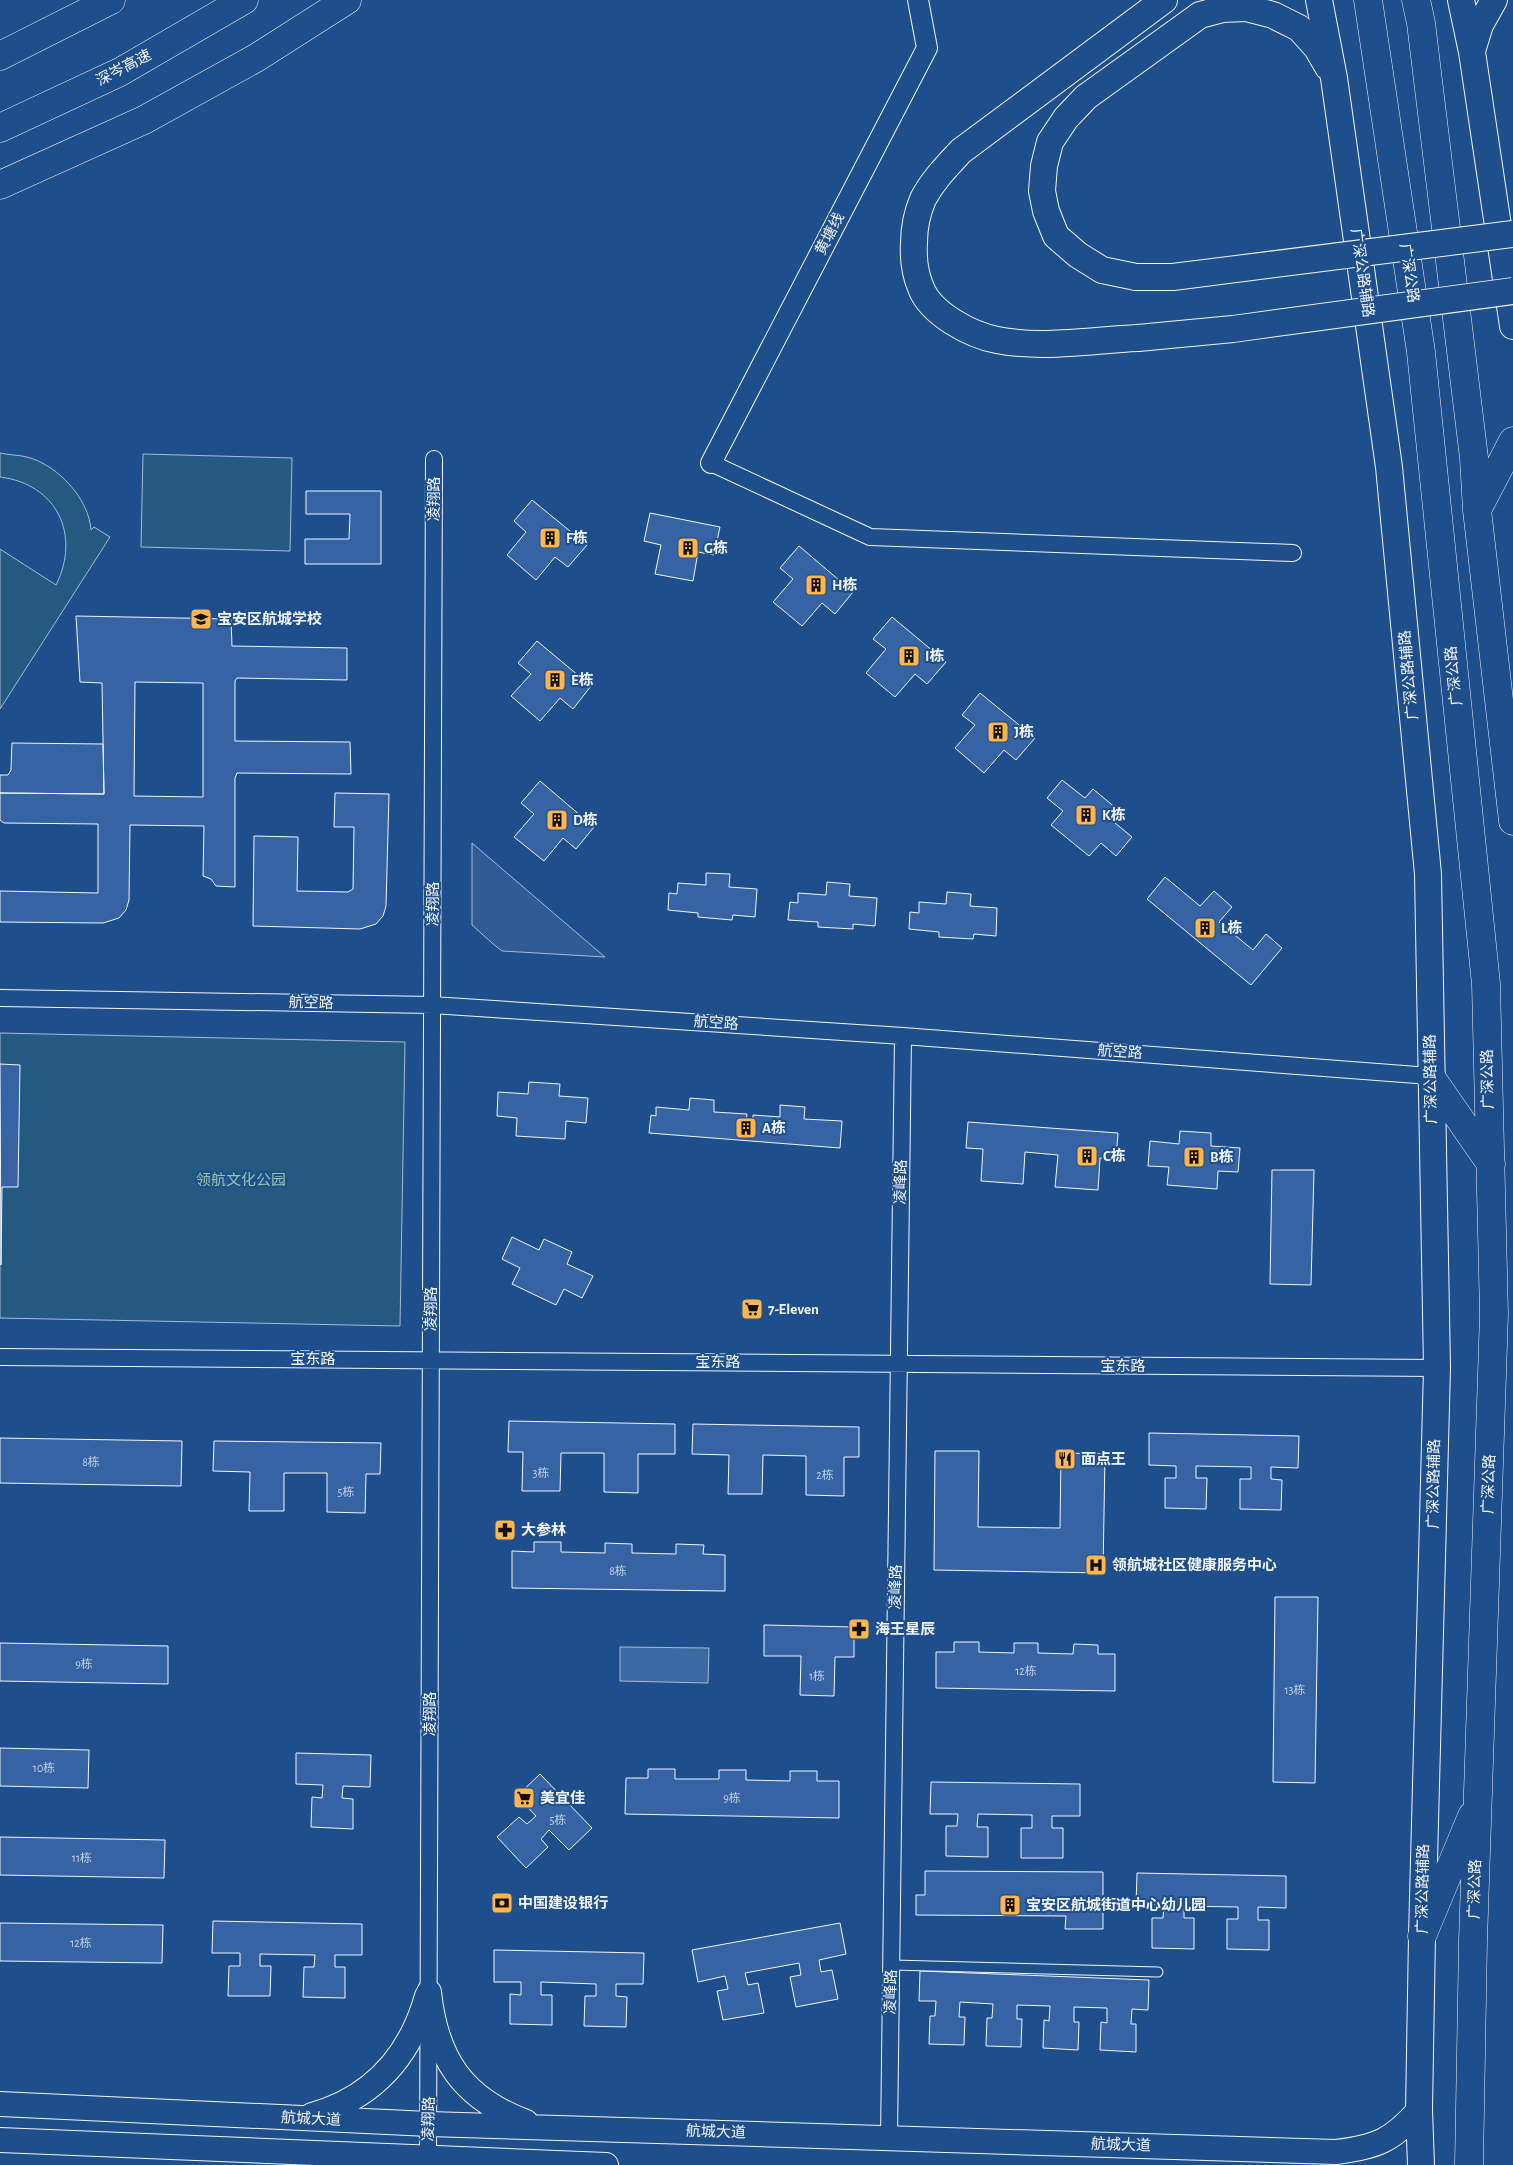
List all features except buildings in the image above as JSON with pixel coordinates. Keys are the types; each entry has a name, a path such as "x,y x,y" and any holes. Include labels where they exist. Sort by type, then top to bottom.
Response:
{"highway":[{"path":"0,56 110,0"},
{"name":"深岑高速","path":"0,128 120,72 244,0"},
{"path":"0,186 144,120 256,58 347,0"},
{"name":"广深公路","path":"1368,0 1421,352 1486,984 1494,1314 1478,1801 1469,2165"},
{"path":"1416,0 1421,23 1474,458 1477,510 1513,821"},
{"path":"1477,510 1513,441"},
{"path":"1430,1076 1491,1164"},
{"path":"1422,1936 1478,1801"}],"main road":[{"path":"1164,0 961,152 938,175 923,200 914,228 913,261 921,290 941,314 966,330 996,340 1032,344 1138,338 1233,329 1513,291"},
{"name":"广深公路辅路","path":"1318,0 1334,78 1390,476 1428,874 1430,1076 1437,1368 1418,2110 1421,2165"},
{"path":"1461,0 1472,52 1513,326"},
{"path":"1472,52 1480,25 1494,0"},
{"path":"1334,78 1317,48 1299,28 1273,14 1246,8 1223,9 1200,15 1086,98 1066,118 1050,142 1044,166 1042,191 1046,211 1056,236 1078,255 1102,270 1136,277 1173,277 1513,234"},
{"path":"301,2118 328,2111 352,2099 374,2083 394,2064 409,2042 421,2018 429,1992"},
{"path":"429,1992 432,2018 439,2042 450,2065 466,2085 485,2102 507,2115 531,2124 557,2128"},
{"name":"航城大道","path":"0,2104 429,2124 1336,2152 1364,2149 1383,2141 1403,2128 1418,2110"},
{"path":"0,2140 428,2162 606,2165"},
{"path":"1210,2148 1222,2152 1226,2156 1229,2165"}],"street":[{"name":"黄塘线","path":"711,464 927,48 918,0"},
{"name":"凌翔路","path":"428,2162 434,459"},
{"path":"711,464 870,537 1293,553"},
{"name":"航空路","path":"0,998 432,1005 903,1036 1430,1076"},
{"name":"凌峰路","path":"889,2138 903,1036"},
{"name":"宝东路","path":"0,1357 1437,1368"}],"lane":[{"path":"892,1965 1158,1972"}],"green space":[{"path":"0,453 24,456 50,467 78,495 85,507 91,530 94,527 110,537 0,709 0,549 56,585 63,566 66,548 64,531 59,515 49,501 36,490 20,482 0,477"},
{"path":"143,454 292,458 290,551 141,547"},
{"name":"领航文化公园","path":"0,1033 405,1042 400,1326 0,1318"}],"shaded area":[{"path":"472,843 605,957 502,951 492,943 472,925"},
{"path":"620,1647 709,1648 708,1683 620,1681"}],"place":[{"name":"F栋","path":"550,538"},
{"name":"G栋","path":"688,548"},
{"name":"H栋","path":"816,585"},
{"name":"宝安区航城学校","path":"201,619"},
{"name":"I栋","path":"909,656"},
{"name":"E栋","path":"555,680"},
{"name":"J栋","path":"998,732"},
{"name":"K栋","path":"1086,815"},
{"name":"D栋","path":"557,820"},
{"name":"L栋","path":"1205,928"},
{"name":"A栋","path":"746,1128"},
{"name":"C栋","path":"1087,1156"},
{"name":"B栋","path":"1194,1157"},
{"name":"7-Eleven","path":"752,1309"},
{"name":"面点王","path":"1065,1459"},
{"name":"大参林","path":"505,1530"},
{"name":"领航城社区健康服务中心","path":"1096,1565"},
{"name":"海王星辰","path":"859,1629"},
{"name":"美宜佳","path":"524,1798"},
{"name":"中国建设银行","path":"502,1903"},
{"name":"宝安区航城街道中心幼儿园","path":"1010,1905"}]}
